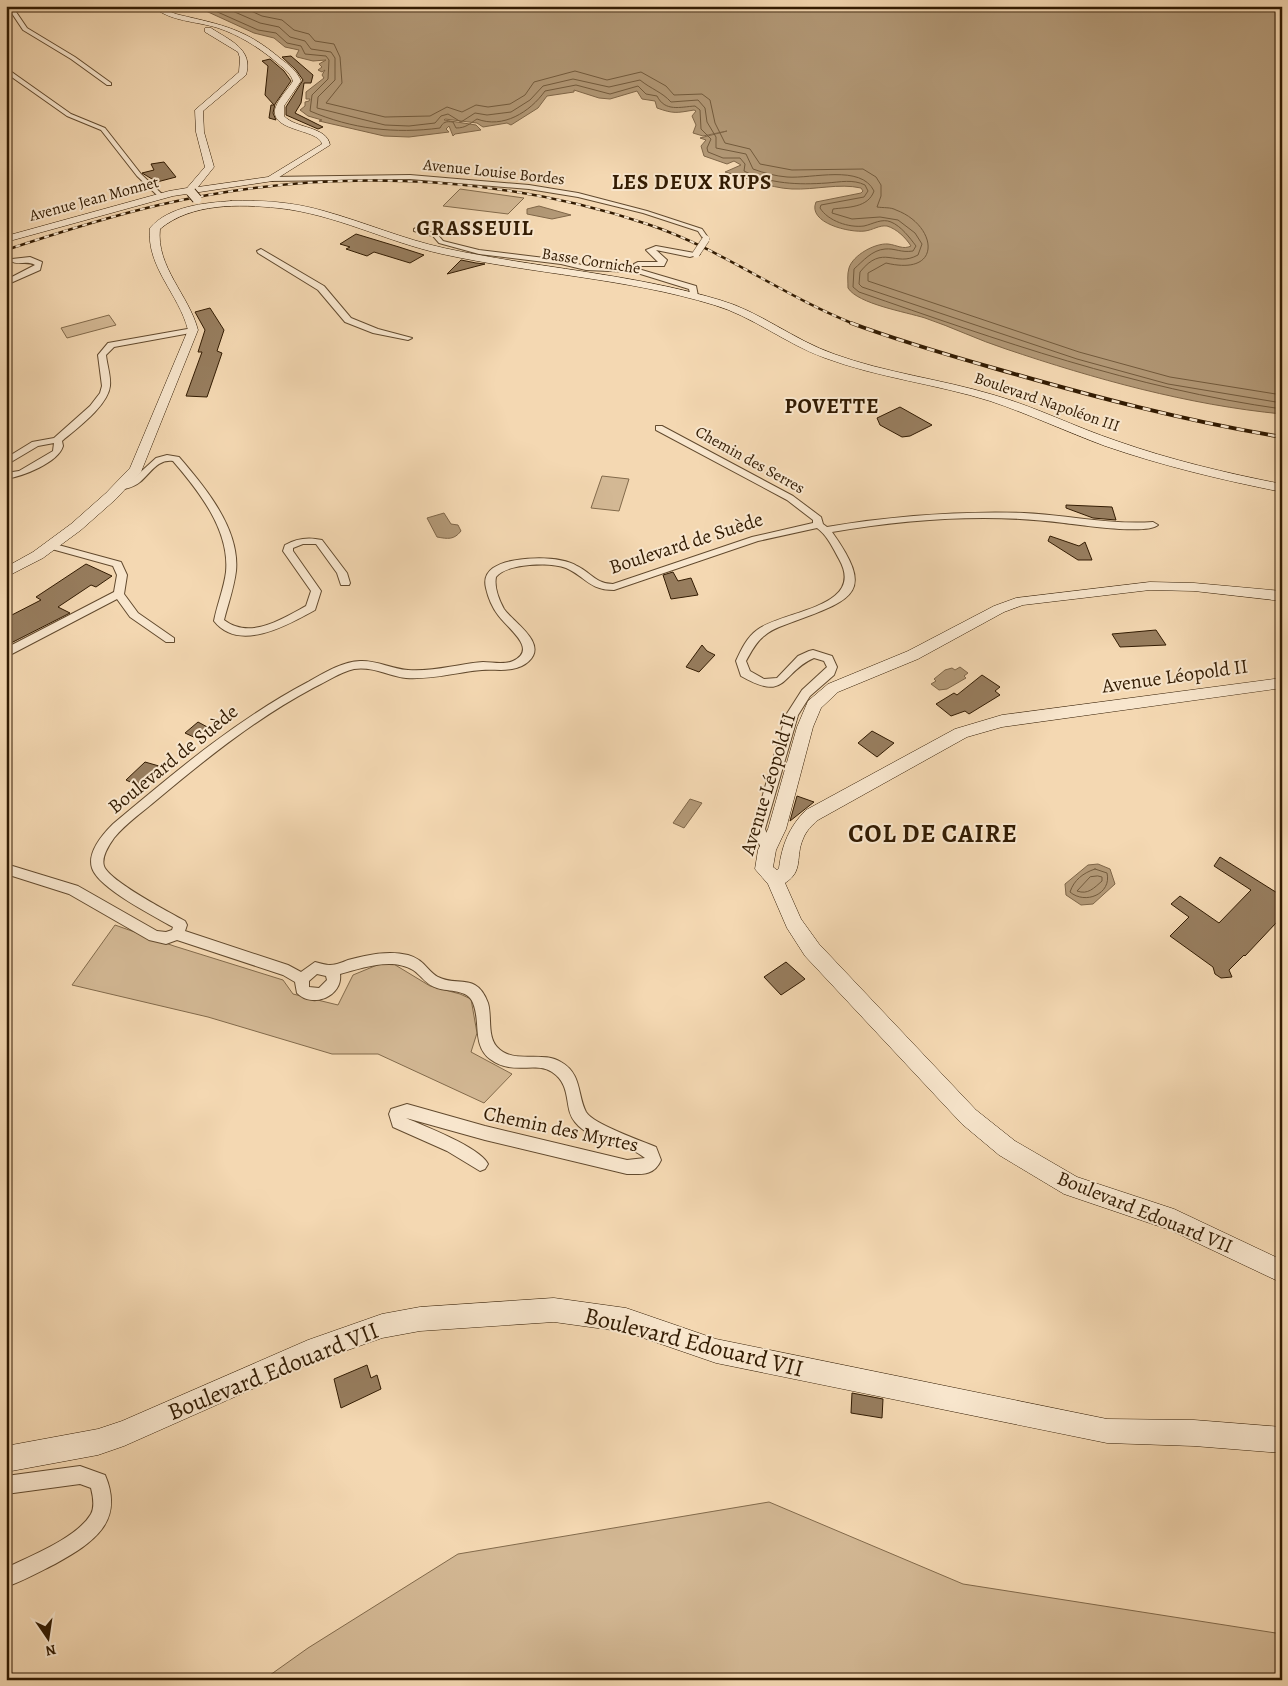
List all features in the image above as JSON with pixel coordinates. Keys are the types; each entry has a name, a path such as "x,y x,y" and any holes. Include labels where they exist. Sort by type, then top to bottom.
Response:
{"main road":[{"path":"152,9 174,17 210,23 247,37 276,58 295,75 297,81 280,106 280,116 286,123 325,139 326,145 270,179 194,198"},
{"path":"6,573 51,546 121,487 136,469 193,330 191,317 155,251 154,231 158,224 176,214 194,198 210,166 200,132 199,110 243,75 244,58 241,51 210,31 170,21 152,9"},
{"name":"Avenue Jean Monnet","path":"6,238 161,196 194,198"},
{"path":"194,198 264,202"},
{"name":"Basse Corniche","path":"194,198 264,202 304,209 437,250 506,263 622,280 727,305 749,315"},
{"name":"Boulevard Napoléon III","path":"749,315 799,344 842,361 989,397 1123,448 1220,476 1282,488"},
{"name":"Avenue Léopold II","path":"1282,596 1194,587 1150,586 1021,601 999,609 913,655 833,688 814,705 805,727 777,829 767,850 764,869 775,880 788,872 790,846 798,829 812,815 961,733 1002,721 1282,683"},
{"name":"Boulevard Edouard VII","path":"775,880 794,924 812,950 970,1117 1007,1148 1043,1171 1072,1186 1174,1220 1282,1272"},
{"name":"Boulevard Edouard VII","path":"6,1459 98,1442 124,1433 308,1352 382,1326 420,1319 554,1310 626,1320 716,1351 1099,1429 1194,1432 1282,1440"}],"street":[{"path":"9,6 25,29 73,58 109,84"},
{"path":"6,70 69,116 103,129 139,174 161,196"},
{"name":"Avenue Louise Bordes","path":"270,179 410,177 529,187 578,195 645,212 700,230 706,239 696,254 683,256 666,248 650,250 663,260 661,264 636,264 635,270"},
{"path":"416,230 435,235 441,242 479,252 561,262 586,268 635,270 693,288 694,296"},
{"path":"261,251 321,288 348,320 376,332 408,338"},
{"path":"6,283 37,268 40,264 30,259 16,260"},
{"path":"6,462 35,444 57,440 80,421 103,394 106,387 102,355 111,345 193,330"},
{"name":"Chemin des Serres","path":"659,428 790,498 813,513 822,528"},
{"path":"6,476 22,473 57,452 57,440"},
{"path":"121,487 133,484 151,463 164,458 176,459 193,478 224,530 231,566 219,621 226,629 241,633 276,626 311,608 316,591 288,552 288,547 294,543 319,542 342,573 345,583"},
{"path":"822,528 986,515 1029,516 1107,526 1153,525"},
{"path":"767,850 759,829 792,716 801,699 830,672 832,667 828,659 813,654 802,659 780,681 762,682 745,673 741,661 750,645 766,628 832,602 848,590 851,581 850,568 822,528"},
{"name":"Boulevard de Suède","path":"177,934 180,925 139,901 103,876 98,867 98,858 109,835 231,733 296,692 347,667 367,665 407,674 437,674 484,666 509,666 522,660 528,654 529,646 523,633 501,612 490,585 490,578 498,568 508,565 555,562 574,568 597,587 614,588 755,539 822,528"},
{"path":"51,546 116,564 122,575 119,594 134,615 170,640"},
{"path":"6,653 119,594"},
{"path":"6,869 73,890 160,938 177,934 288,972 302,979"},
{"name":"Chemin des Myrtes","path":"330,970 371,960 399,959 419,966 430,979 471,990 478,997 487,1046 492,1053 502,1060 516,1064 535,1061 548,1062 565,1074 572,1088 580,1117 602,1132 651,1152 653,1160 647,1167 627,1167 407,1112 396,1114 398,1122 452,1146 480,1164"},
{"path":"315,968 330,970 333,974 334,982 322,994 306,993 302,988 302,979 315,968"},
{"path":"6,1485 80,1475 99,1481 104,1502 97,1522 70,1545 6,1578"}],"shaded area":[{"path":"460,189 524,198 508,214 443,206"},
{"path":"109,315 116,325 67,338 61,328"},
{"path":"602,476 629,479 619,511 591,508"},
{"path":"115,925 174,946 283,980 293,994 338,1005 353,975 382,963 392,963 430,986 471,999 477,1033 471,1052 512,1074 484,1103 378,1054 332,1054 208,1017 72,985"},
{"path":"769,1502 963,1584 1282,1634 1282,1680 263,1680 308,1648 458,1554"}],"water":[{"path":"195,6 1282,6 1282,414 1247,410 1177,397 1073,371 985,342 925,318 883,307 862,299 853,294 848,288 848,270 851,263 865,251 883,244 903,247 911,246 901,234 887,226 865,231 850,230 832,225 818,216 815,209 816,202 861,193 863,191 861,188 844,186 801,189 783,188 725,172 741,165 734,161 727,164 704,156 701,146 706,140 700,138 727,131 703,136 693,133 696,125 692,116 696,111 694,110 671,112 657,108 655,101 642,99 637,91 610,99 599,98 574,90 574,92 547,96 538,108 511,125 507,123 483,127 477,123 445,119 476,125 481,130 455,134 453,136 449,126 446,129 449,132 409,137 384,136 319,121 322,120 308,116 300,110 305,106 305,102 310,99 306,99 306,92 324,78 322,75 325,70 322,72 318,70 322,67 319,64 326,60 313,61 297,57 299,50 285,47 274,38 254,33"},
{"path":"539,206 571,215 552,219 527,214 527,209"},
{"path":"444,513 451,524 458,525 461,531 453,537 437,537 427,518"},
{"path":"960,667 968,673 964,676 966,678 947,689 939,690 931,684 945,670 952,668 955,670"},
{"path":"690,799 702,803 684,828 673,823"},
{"path":"1098,864 1110,869 1115,884 1093,904 1081,905 1066,895 1065,884 1088,865"}],"building":[{"path":"291,56 313,75 311,83 304,83 301,103 295,113 323,127 318,129 286,115 286,107 303,80 296,70 282,57"},
{"path":"270,59 284,71 291,81 275,104 273,113 276,120 269,118 271,105 274,105 265,95 268,66 262,61"},
{"path":"164,162 176,177 157,182 142,173 154,170 151,164"},
{"path":"356,234 424,255 410,263 374,252 367,256 346,249 350,247 340,244"},
{"path":"461,260 476,263 485,264 447,274"},
{"path":"210,308 224,330 217,351 222,353 207,397 186,396 202,352 198,352 205,330 195,312"},
{"path":"900,407 932,425 910,436 902,437 880,425 877,418"},
{"path":"1066,505 1112,507 1116,520 1093,518 1066,508"},
{"path":"1050,536 1079,546 1085,542 1092,560 1078,560 1048,541"},
{"path":"86,564 112,576 96,587 91,585 58,607 70,613 11,643 6,639 6,618 41,600 36,597"},
{"path":"673,572 678,581 691,578 698,595 671,599 663,575"},
{"path":"1156,630 1166,645 1120,647 1112,634"},
{"path":"702,645 707,651 715,655 699,672 686,667"},
{"path":"982,675 1000,687 995,691 1000,695 969,714 965,711 951,716 936,704 954,693 957,695"},
{"path":"198,722 211,729 198,739 185,733"},
{"path":"872,731 894,743 877,757 858,743"},
{"path":"145,762 159,766 139,786 126,780"},
{"path":"797,796 814,802 790,821"},
{"path":"1220,857 1282,896 1282,915 1245,956 1229,970 1232,977 1221,978 1215,974 1213,967 1170,936 1189,917 1171,904 1180,896 1219,923 1251,890 1214,866"},
{"path":"786,962 805,979 781,995 764,977"},
{"path":"367,1365 371,1378 377,1375 381,1389 341,1408 334,1379"},
{"path":"852,1393 883,1399 882,1418 851,1413"}],"railway":[{"path":"6,250 120,215 219,193 281,185 342,181 404,181 466,185 528,194 588,207 647,224 700,246 802,300 854,324"},
{"path":"851,323 942,353 1103,398 1174,416 1282,437"}],"district":[{"name":"LES DEUX RUPS","path":"692,182"},
{"name":"GRASSEUIL","path":"475,228"},
{"name":"POVETTE","path":"832,406"},
{"name":"COL DE CAIRE","path":"933,834"}]}
